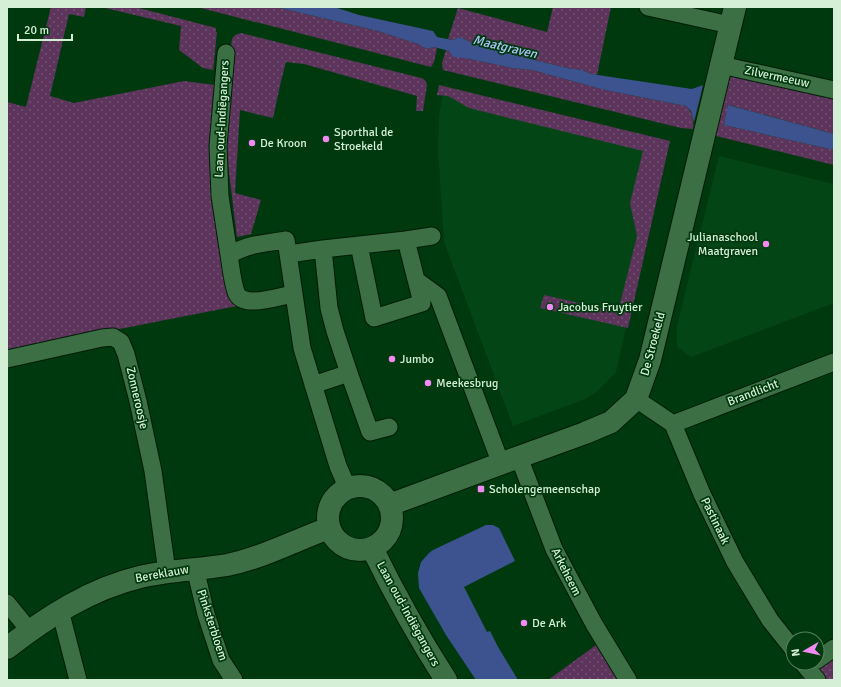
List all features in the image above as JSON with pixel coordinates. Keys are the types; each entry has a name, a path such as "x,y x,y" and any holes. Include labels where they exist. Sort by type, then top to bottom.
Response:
{"street":[{"name":"De Stroekeld","path":"389,505 611,422 636,399 650,360 732,16 648,7"},
{"name":"Laan oud-Indiëgangers","path":"226,54 218,146 220,196 229,255 237,293 242,300 248,302 255,302 293,294"},
{"name":"Zilvermeeuw","path":"721,65 834,90"},
{"path":"289,254 432,236"},
{"path":"229,255 242,248 256,244 286,240 302,348 338,466 348,489"},
{"path":"359,245 374,318 422,303 406,240"},
{"path":"323,249 329,308 335,331 370,432 390,427"},
{"path":"416,280 438,296 510,460"},
{"name":"Zonneroosje","path":"7,359 102,338 113,337 121,342 126,354 135,388 153,471 167,572"},
{"name":"Brandlicht","path":"673,424 834,362"},
{"path":"313,385 349,373"},
{"path":"636,399 673,424"},
{"name":"Pastinaak","path":"673,424 702,494 735,562 770,620 785,639"},
{"name":"Arkeheem","path":"510,460 554,549 594,624 628,680"},
{"path":"367,487 384,497 389,505 391,526 384,539 372,548 361,550 351,549 338,541 329,528 329,509 333,501 348,489 367,487"},
{"name":"Bereklauw","path":"7,648 29,630 60,610 84,597 114,584 167,572 226,565 253,557 329,528"},
{"name":"Laan oud-Indiëgangers","path":"372,548 390,584 446,680"},
{"name":"Pinksterbloem","path":"195,568 206,614 222,660 234,680"},
{"path":"7,603 29,630"},
{"path":"60,610 78,680"},
{"path":"825,656 834,648"}],"shaded area":[{"path":"51,7 86,7 84,17 69,14 50,96 74,103 184,81 215,85 214,113 242,305 7,351 7,102 26,107"},
{"path":"101,7 135,7 216,28 217,32 213,70 203,68 179,50 181,26"},
{"path":"197,7 276,7 378,31 418,44 427,49 434,47 437,48 434,62 431,67"},
{"path":"553,7 611,7 597,75 582,70 567,68 486,48 458,37 453,40 448,39 458,8 547,32"},
{"path":"241,33 421,78 425,80 427,85 423,111 416,111 417,96 304,64 286,62 273,118 240,110 235,193 261,200 251,234 237,237 225,139 229,61 232,39 235,35"},
{"path":"446,50 465,58 512,68 532,70 605,90 686,106 692,117 693,129 681,128 443,70 442,63"},
{"path":"729,69 834,96 834,134 729,105 724,125 834,150 834,165 712,135"},
{"path":"439,85 670,141 628,328 540,308 544,295 618,312 637,236 630,203 643,151 469,108 448,96 437,95"},
{"name":"Jacobus Fruytier","path":"444,88 668,141 616,372 598,391 585,399 513,426 444,242 438,151 439,116"},
{"name":"Julianaschool Maatgraven","path":"719,156 834,184 834,303 691,357 677,347 677,326"},
{"path":"596,645 619,680 548,680"},
{"path":"834,652 834,680 800,680 811,671 825,671 825,659"}],"water":[{"path":"276,7 334,7 359,15 433,31 437,37 452,40 458,37 486,48 567,68 582,70 591,74 692,89 703,85 694,122 691,111 686,106 605,90 532,70 512,68 465,58 453,57 449,51 434,47 427,49 418,44 378,31"},
{"path":"728,105 834,134 834,150 724,125"},
{"path":"486,525 493,525 499,528 515,561 464,587 487,632 490,631 518,680 476,680 446,635 419,588 418,573 421,562 429,553"}],"place":[{"name":"Sporthal de Stroekeld","path":"326,139"},
{"name":"De Kroon","path":"252,143"},
{"name":"Julianaschool Maatgraven","path":"766,244"},
{"name":"Jacobus Fruytier","path":"550,307"},
{"name":"Jumbo","path":"392,359"},
{"name":"Meekesbrug","path":"428,383"},
{"name":"Scholengemeenschap","path":"481,489"},
{"name":"De Ark","path":"524,623"}],"water label":[{"name":"Maatgraven","path":"505,47"}]}
